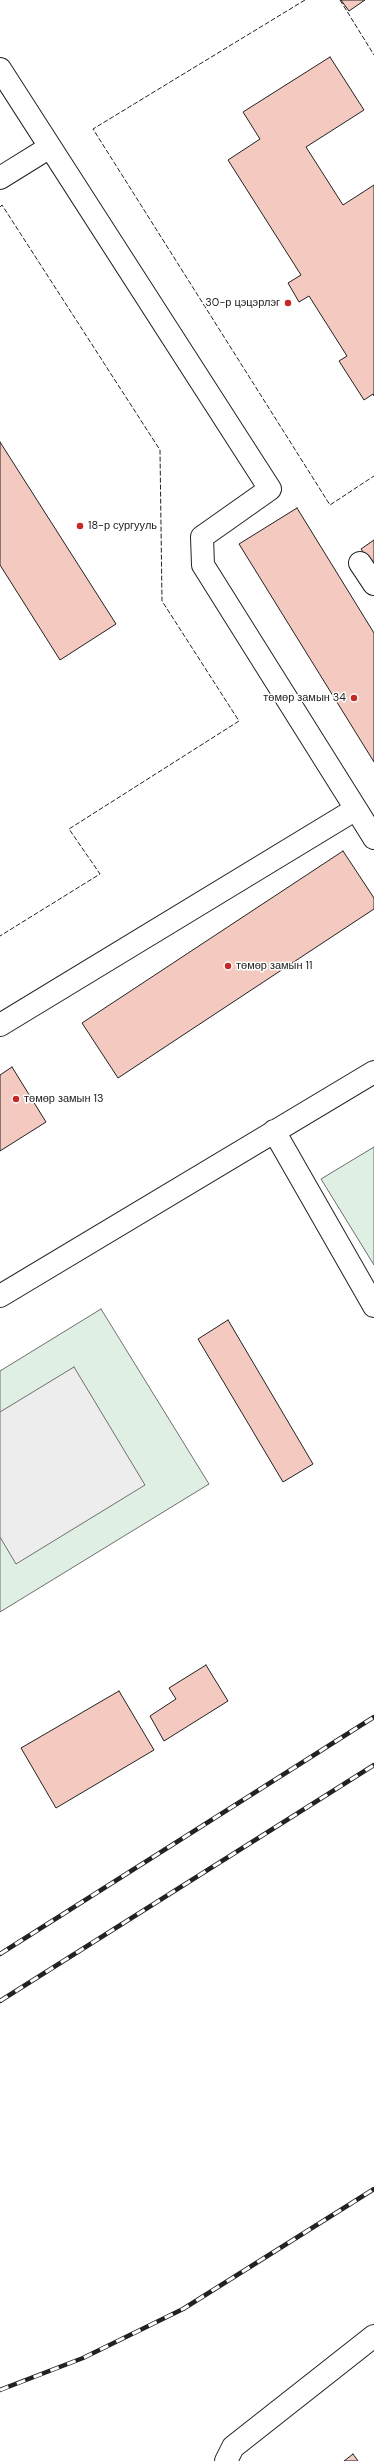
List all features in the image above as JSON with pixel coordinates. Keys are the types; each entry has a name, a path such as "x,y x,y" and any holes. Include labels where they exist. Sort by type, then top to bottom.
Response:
{"street":[{"path":"0,69 270,489 202,537 203,565 374,838"},
{"path":"0,178 50,146"},
{"path":"360,563 374,584"},
{"path":"0,1025 356,809"},
{"path":"0,1296 374,1072"},
{"path":"274,1131 374,1306"},
{"path":"226,2461 233,2447 374,2336"}],"green space":[{"path":"374,1147 374,1265 321,1179"},
{"path":"101,1309 209,1484 0,1612 0,1371"}],"shaded area":[{"path":"74,1367 145,1485 16,1564 0,1537 0,1412"}],"building":[{"path":"341,0 365,0 349,11"},
{"name":"30-р цэцэрлэг","path":"330,57 364,110 306,147 343,205 374,185 374,396 373,394 364,400 339,361 347,356 309,296 299,302 288,283 301,275 228,160 260,139 243,112"},
{"name":"18-р сургууль","path":"0,442 116,624 60,660 0,565"},
{"name":"төмөр замын 34","path":"297,508 374,633 374,762 239,544"},
{"path":"374,540 374,568 361,549"},
{"name":"төмөр замын 11","path":"343,851 374,898 374,909 118,1078 82,1023"},
{"name":"төмөр замын 13","path":"12,1067 46,1122 0,1151 0,1075"},
{"path":"228,1320 313,1464 283,1482 198,1339"},
{"path":"206,1665 228,1701 164,1741 150,1716 176,1699 169,1688"},
{"path":"119,1691 154,1750 56,1808 21,1748"},
{"path":"353,2454 358,2461 344,2461"}],"railway":[{"path":"0,1954 374,1717"},
{"path":"0,2001 374,1765"},
{"path":"0,2390 83,2358 183,2309 374,2189"}],"fence":[{"path":"305,0 93,129 330,505 374,476"},
{"path":"340,0 374,55"},
{"path":"0,207 2,205 160,450 162,601 239,721 69,829 100,874 0,936"}],"place":[{"name":"30-р цэцэрлэг","path":"288,303"},
{"name":"18-р сургууль","path":"80,526"},
{"name":"төмөр замын 34","path":"354,698"},
{"name":"төмөр замын 11","path":"228,966"},
{"name":"төмөр замын 13","path":"16,1099"}]}
